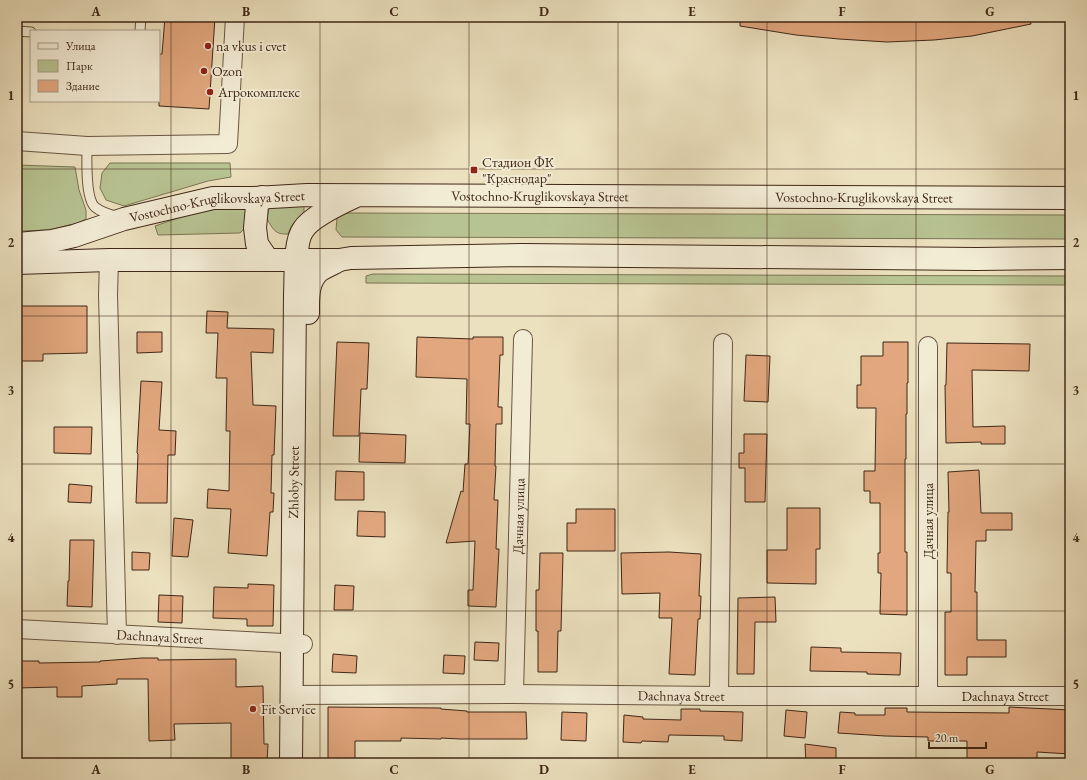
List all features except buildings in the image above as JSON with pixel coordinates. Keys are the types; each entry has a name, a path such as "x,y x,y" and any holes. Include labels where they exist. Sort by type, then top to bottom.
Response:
{"main road":[{"name":"Vostochno-Kruglikovskaya Street","path":"17,244 52,241 74,236 124,219 213,198 307,195 1070,198"},
{"name":"Zhloby Street","path":"303,763 298,696 297,644 296,260 298,241 302,231 309,223 333,207 357,196"},
{"path":"262,197 257,206 255,228 256,239 257,244 268,260"},
{"path":"17,263 109,260 339,260 352,258 522,256 977,259 1070,258"},
{"name":"Zhloby Street","path":"297,644 308,294 310,285 319,271 339,260"},
{"name":"Zhloby Street","path":"291,763 298,696"}],"street":[{"path":"17,141 87,146 228,144 235,17"},
{"path":"109,260 108,295 117,635"},
{"name":"Дачная улица","path":"514,694 522,339"},
{"path":"719,696 723,342"},
{"name":"Дачная улица","path":"928,346 928,696"},
{"name":"Dachnaya Street","path":"17,629 297,644"},
{"name":"Dachnaya Street","path":"298,696 514,694 719,696 1070,696"}],"lane":[{"path":"140,17 140,30"},
{"path":"17,31 30,32"},
{"path":"87,146 88,187 90,197 95,207 106,213 124,219"}],"green space":[{"path":"110,163 230,163 231,177 208,181 124,206 106,200 100,188 102,173"},
{"path":"17,165 75,167 79,190 86,210 86,219 50,230 17,231"},
{"path":"302,204 304,207 304,212 293,224 288,234 275,231 267,219 269,207"},
{"path":"241,206 247,212 248,225 240,233 158,235 155,226 213,208"},
{"path":"342,213 1070,215 1070,239 342,237 336,230 337,218"},
{"path":"373,274 1070,276 1070,285 366,283 366,276"}],"place":[{"name":"na vkus i cvet","path":"208,46"},
{"name":"Ozon","path":"204,71"},
{"name":"Агрокомплекс","path":"210,92"},
{"name":"Стадион ФК \"Краснодар\"","path":"474,170"},
{"name":"Fit Service","path":"253,709"}]}
